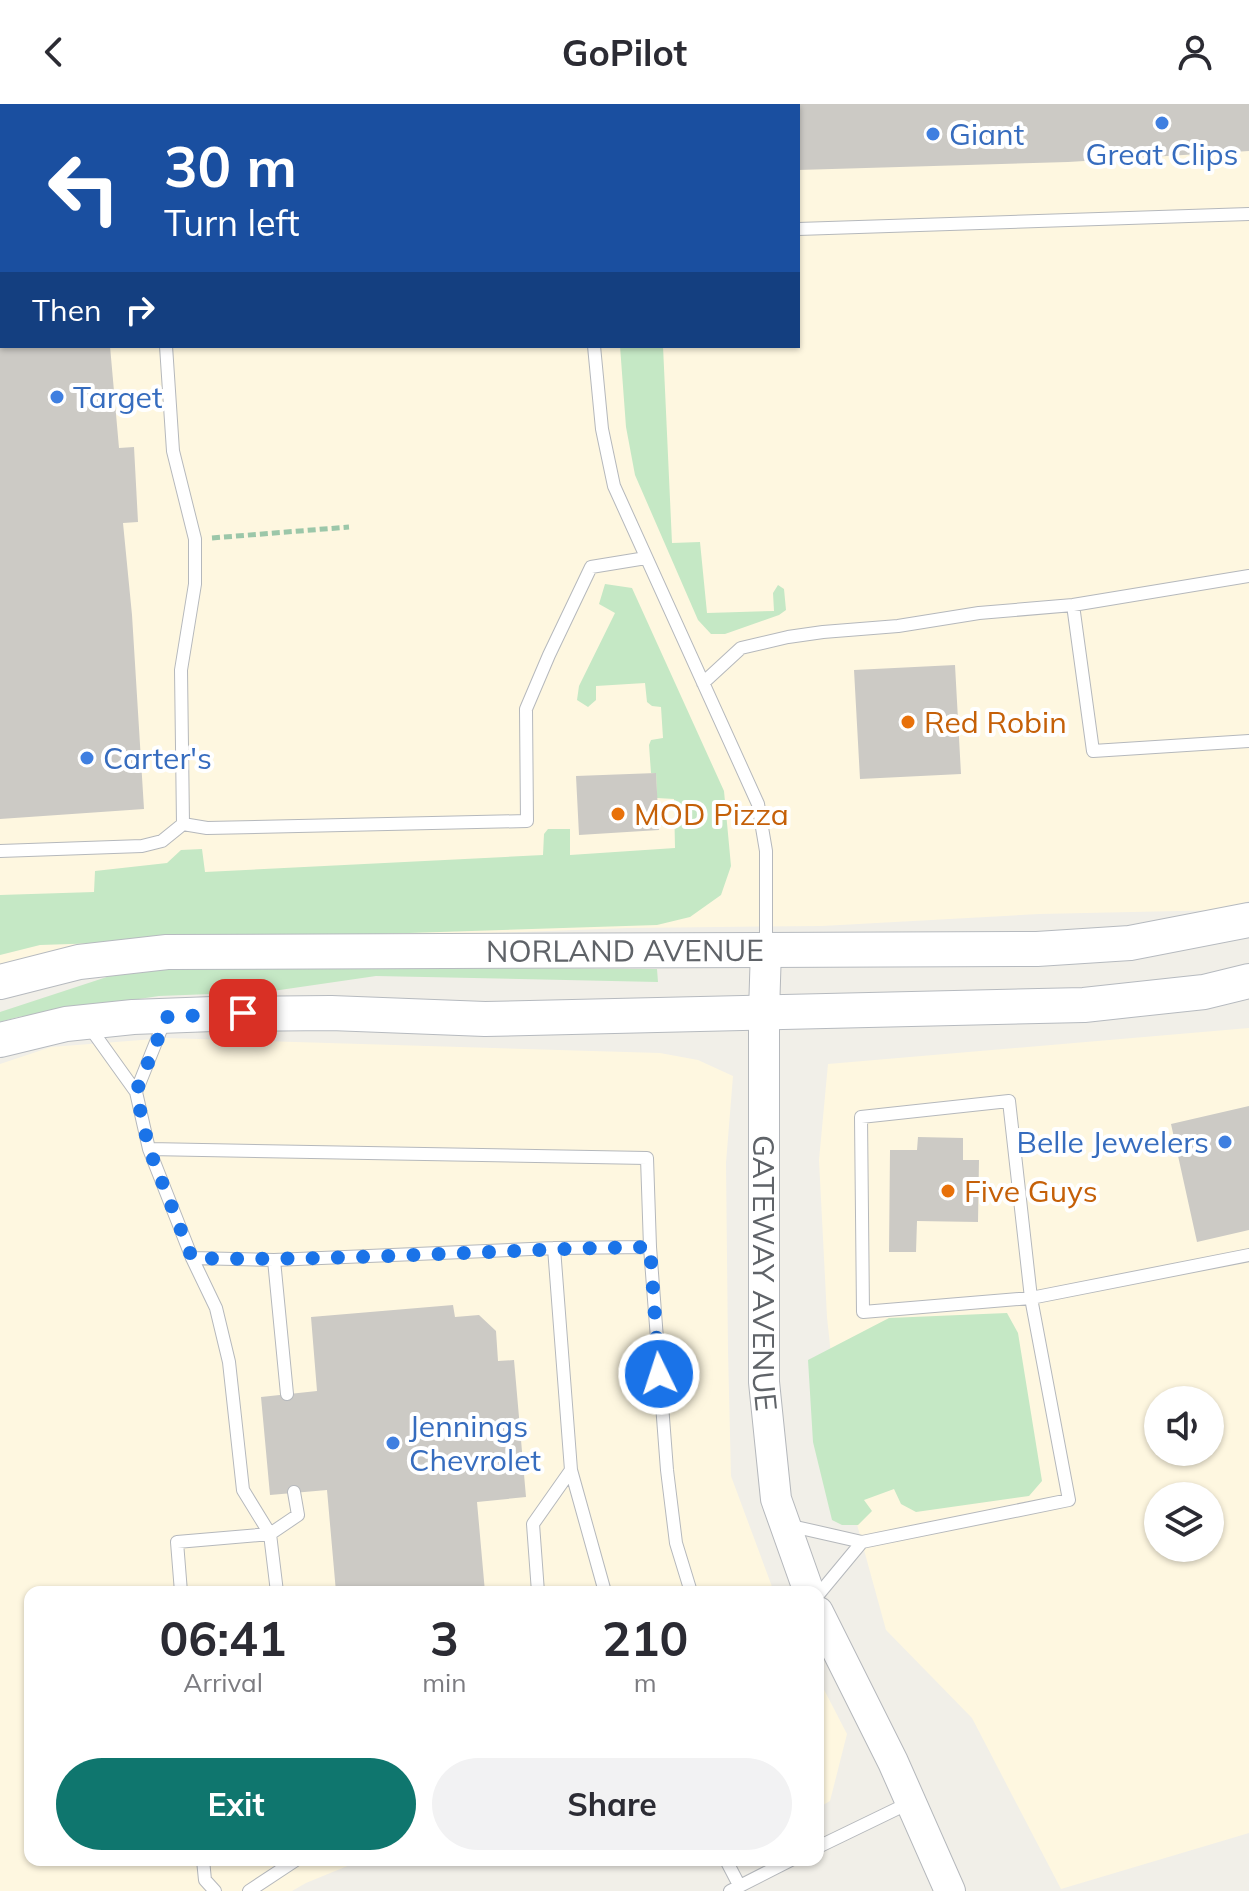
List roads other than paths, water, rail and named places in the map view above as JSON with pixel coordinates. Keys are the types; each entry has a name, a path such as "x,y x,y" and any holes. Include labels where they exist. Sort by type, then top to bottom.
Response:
{"main road":[{"name":"NORLAND AVENUE","path":"0,982 79,962 167,952 1037,949 1130,943 1249,920"},
{"path":"0,1040 66,1024 133,1017 331,1013 485,1019 1084,1005 1204,992 1249,981"}],"street":[{"name":"GATEWAY AVENUE","path":"766,949 764,1382 776,1499 807,1586"},
{"path":"824,1624 911,1802 950,1891"}],"lane":[{"path":"800,229 1249,214"},
{"path":"166,348 173,451 195,539 195,584 181,670 183,824"},
{"path":"594,348 602,429 614,486 758,804 766,851 766,949"},
{"path":"0,851 142,846 162,841 183,824 207,828 527,821 526,709 549,655 591,567 646,558"},
{"path":"703,683 741,648 788,637 898,626 979,613 1073,605 1249,576"},
{"path":"1073,605 1093,751 1249,741"},
{"path":"136,1092 167,1017"},
{"path":"86,1023 136,1092 149,1149 192,1258 216,1308 229,1362 243,1490 270,1534 276,1586"},
{"path":"784,1524 862,1542 1069,1500 1031,1298 1009,1101 861,1117 863,1312 1031,1298 1249,1255"},
{"path":"149,1149 647,1158 650,1247 667,1470 676,1543 689,1586"},
{"path":"192,1258 274,1260 650,1247"},
{"path":"554,1248 571,1470 603,1586"},
{"path":"274,1260 287,1394"},
{"path":"538,1586 533,1524 571,1470"},
{"path":"181,1586 177,1542 270,1534 298,1515 294,1492"},
{"path":"824,1588 862,1542"},
{"path":"824,1844 911,1802"},
{"path":"204,1866 205,1880 215,1891"},
{"path":"249,1891 287,1866"},
{"path":"728,1866 735,1888 779,1866"}],"place":[{"name":"Great Clips","path":"1162,123"},
{"name":"Giant","path":"933,134"},
{"name":"Target","path":"57,397"},
{"name":"Red Robin","path":"908,722"},
{"name":"Carter's","path":"87,758"},
{"name":"MOD Pizza","path":"618,814"},
{"name":"Belle Jewelers","path":"1225,1142"},
{"name":"Five Guys","path":"948,1191"},
{"name":"Jennings Chevrolet","path":"393,1443"}]}
